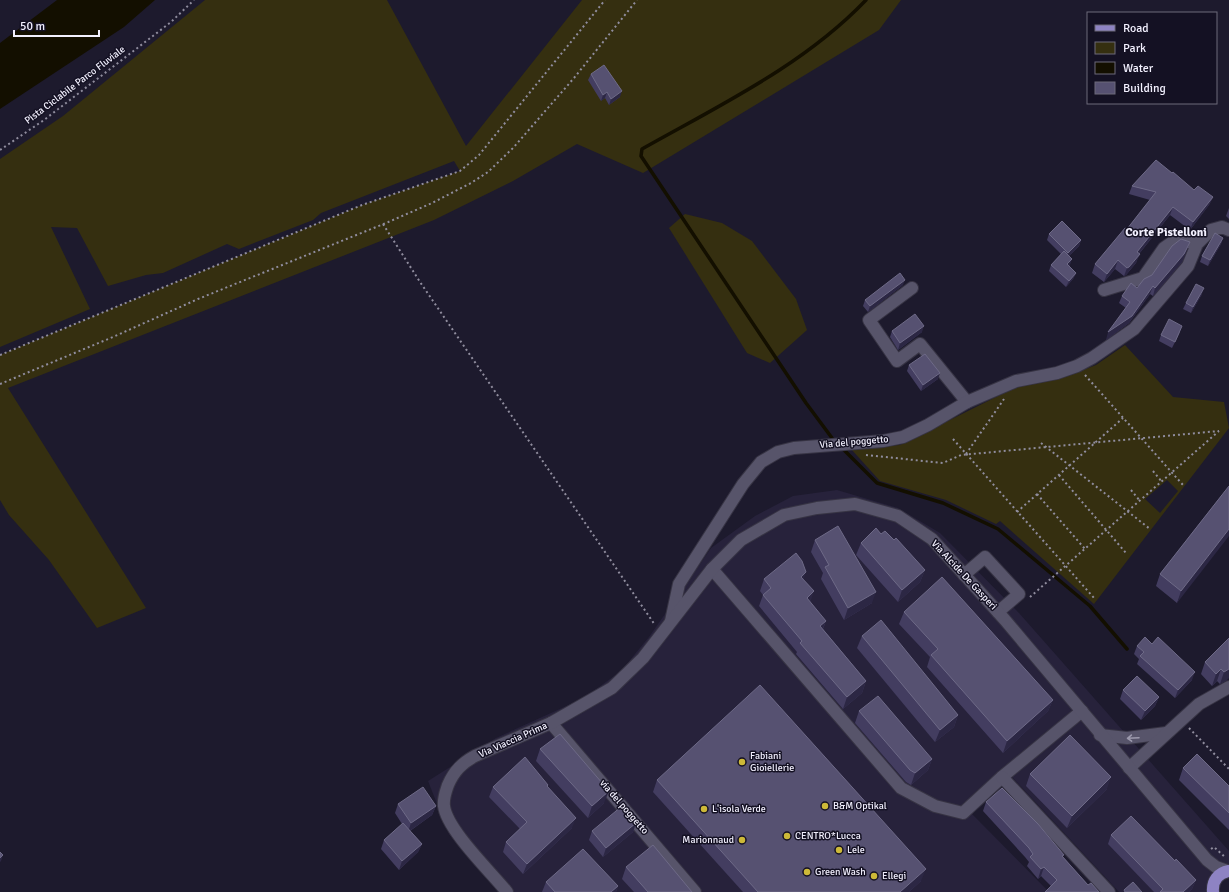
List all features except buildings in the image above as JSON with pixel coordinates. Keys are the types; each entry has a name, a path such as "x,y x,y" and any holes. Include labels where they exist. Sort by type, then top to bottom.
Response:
{"main road":[{"path":"1213,888 1228,871"}],"street":[{"path":"1104,290 1143,278 1164,248 1177,239 1197,244 1211,230 1222,227 1229,230"},
{"name":"Via del poggetto","path":"674,618 679,584 743,484 761,462 778,452 794,448 903,437 928,425 967,402 1016,381 1057,373 1077,366 1092,358 1134,329 1188,266 1197,244"},
{"path":"912,288 869,320 897,361 920,344 967,402"},
{"name":"Via Alcide De Gasperi","path":"674,618 712,569 741,540 784,515 817,508 855,504 898,516 932,539 998,612 1082,711 1100,735 1207,860 1216,867 1228,871"},
{"path":"964,575 985,557 1019,594 998,612"},
{"path":"712,569 901,788 935,806 963,813 1002,777 1082,711"},
{"name":"Via Viaccia Prima","path":"507,892 456,832 449,820 444,807 446,790 450,780 465,762 551,723 612,688 643,658 674,618"},
{"path":"1129,768 1199,704 1229,687"},
{"name":"via del poggetto","path":"551,723 695,892"},
{"path":"1100,735 1127,738 1146,737 1166,733"},
{"path":"1002,777 1109,892"},
{"name":"Via Alcide De Gasperi","path":"1207,860 1213,888"}],"path":[{"name":"Pista Ciclabile Parco Fluviale","path":"0,150 44,120 170,22 194,0"},
{"path":"0,355 362,206 460,171 479,155 605,0"},
{"path":"0,384 113,338 198,299 383,224 432,203 471,183 488,172 513,148 574,78 637,0"},
{"path":"383,224 420,282 661,634"},
{"path":"1077,366 1183,485"},
{"path":"966,454 1005,397"},
{"path":"1017,512 1123,418"},
{"path":"850,443 864,454 943,464 960,455 966,454 1219,431 1049,581"},
{"path":"953,439 1095,599"},
{"path":"1041,442 1150,529"},
{"path":"1153,471 1162,482"},
{"path":"1058,475 1126,553"},
{"path":"1131,490 1140,501"},
{"path":"1037,494 1085,549"},
{"path":"1181,720 1229,769"}],"shaded area":[{"path":"837,490 898,508 940,533 1019,613 1229,851 1229,871 1206,892 1143,892 1135,884 1126,892 1119,892 1012,777 972,814 1049,892 498,892 449,834 428,781 496,738 584,698 621,671 649,637 711,548 755,516 793,496"}],"green space":[{"path":"205,0 387,0 466,146 582,0 901,0 879,30 643,173 577,144 513,181 434,220 8,388 146,608 97,628 49,560 9,515 0,500 0,355 362,205 460,171 454,161 321,213 313,220 239,249 227,244 163,273 146,275 108,286 77,228 51,227 90,309 0,347 0,159 63,116"},
{"path":"685,214 722,223 752,241 796,299 807,330 770,363 747,353 669,228"},
{"path":"1125,345 1173,397 1224,402 1229,428 1094,604 1000,521 996,524 946,500 880,481 851,449 900,445 1016,387 1068,376 1096,365","holes":["1167,480 1178,491 1160,513 1145,499"]}],"water":[{"path":"57,0 155,0 124,27 0,109 0,43"}],"waterway":[{"path":"832,438 806,403 641,156 642,149 731,100 816,45 866,0"},
{"path":"844,450 877,483 943,503 998,529 1090,606 1127,649"}],"place":[{"name":"Fabiani Gioiellerie","path":"742,762"},
{"name":"B&M Optikal","path":"825,806"},
{"name":"L'isola Verde","path":"704,809"},
{"name":"CENTRO*Lucca","path":"787,836"},
{"name":"Marionnaud","path":"742,840"},
{"name":"Lele","path":"839,850"},
{"name":"Green Wash","path":"807,872"},
{"name":"Ellegi","path":"874,876"}],"district":[{"name":"Corte Pistelloni","path":"1166,232"}]}
